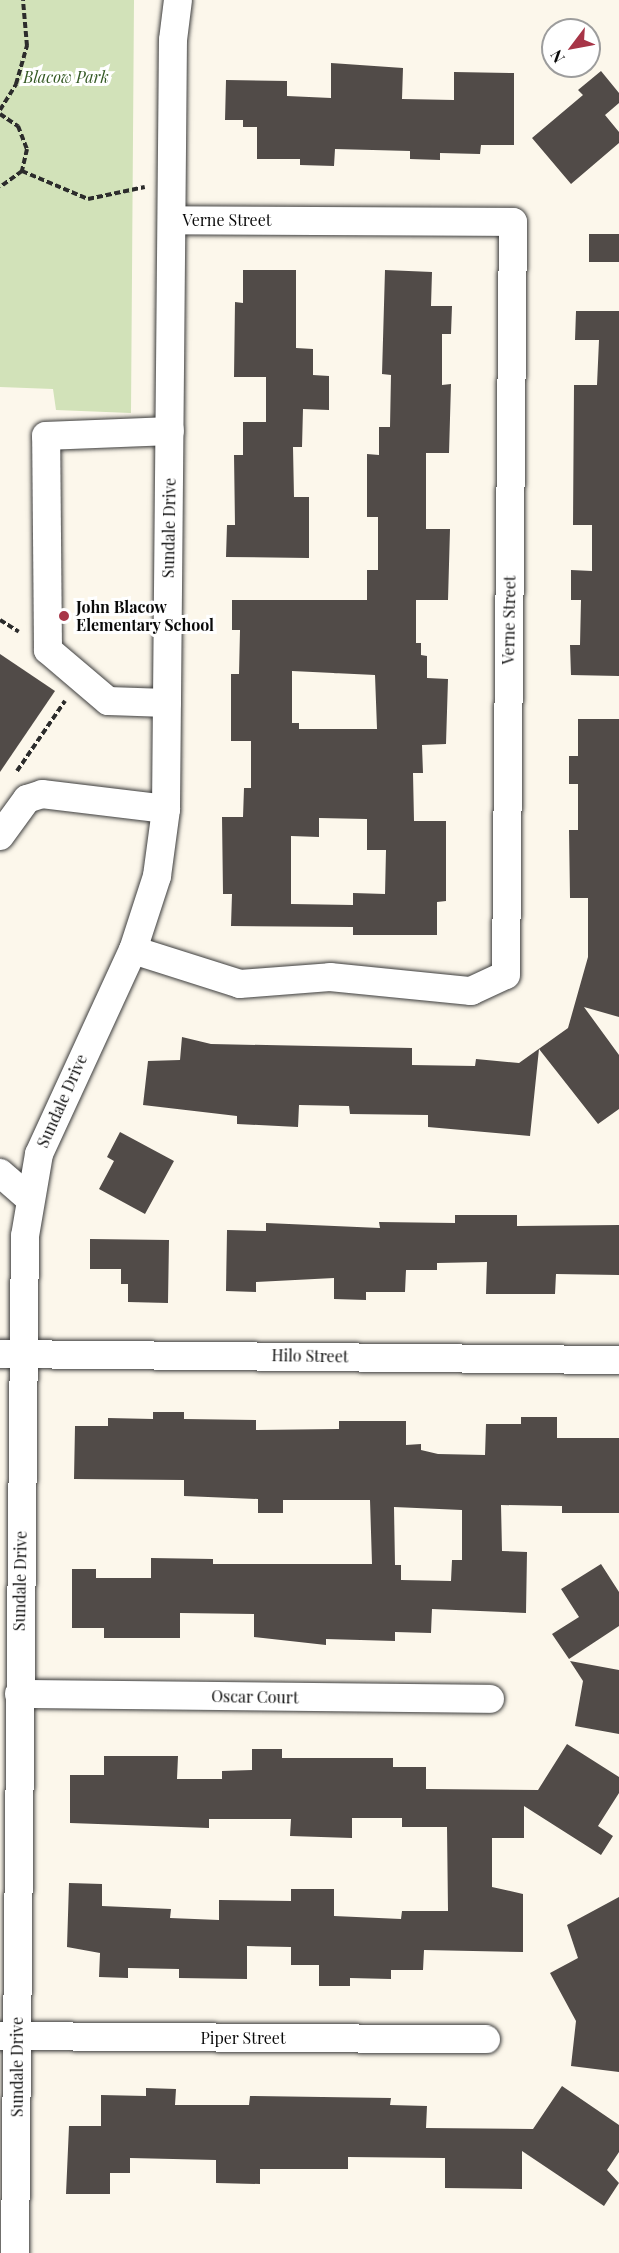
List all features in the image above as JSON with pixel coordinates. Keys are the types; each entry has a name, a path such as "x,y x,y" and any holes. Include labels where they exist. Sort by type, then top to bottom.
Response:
{"street":[{"name":"Sundale Drive","path":"15,2253 8,2036 19,1694 11,1354 29,1198 52,1119 133,950 157,876 166,809 172,187 178,0"},
{"name":"Verne Street","path":"133,950 240,984 330,977 471,992 506,975 513,222 172,220"},
{"path":"166,703 108,701 48,650 46,436 170,431"},
{"path":"0,836 27,799 42,794 166,809"},
{"path":"0,1173 29,1198"},
{"name":"Hilo Street","path":"11,1354 619,1360"},
{"name":"Oscar Court","path":"19,1694 490,1699"},
{"name":"Piper Street","path":"8,2036 486,2039"}],"path":[{"path":"0,187 22,171 25,137 18,126 0,112 16,84 27,46 23,0"},
{"path":"22,171 87,199 113,196 136,187 172,187"},
{"path":"27,799 12,778 81,678"}],"green space":[{"name":"Blacow Park","path":"0,0 134,0 131,413 56,410 53,389 0,387"}],"building":[{"path":"331,63 403,68 402,99 454,100 454,72 514,73 514,145 481,145 480,154 440,153 440,160 410,159 410,151 335,149 334,166 300,165 300,159 257,159 257,127 243,127 243,120 225,120 226,80 287,81 287,96 331,98"},
{"path":"601,71 619,93 619,103 605,115 619,132 619,143 571,184 532,138 583,95 578,90 593,78 601,78"},
{"path":"589,234 619,234 619,262 589,262"},
{"path":"243,270 296,270 296,348 313,349 313,375 329,376 329,410 303,409 302,447 293,447 294,497 309,497 309,558 226,557 227,525 235,525 234,455 243,455 243,422 266,422 266,377 234,377 235,302 243,303"},
{"path":"385,270 432,272 431,306 452,306 451,334 442,334 442,385 451,384 449,453 426,453 426,529 450,529 448,600 416,600 416,643 421,643 421,655 427,656 427,678 448,679 446,744 422,745 423,773 413,773 414,821 446,821 446,901 437,902 437,935 353,935 353,927 231,926 232,894 223,894 222,817 243,817 244,788 251,788 251,741 231,741 231,674 239,674 240,630 232,630 232,600 367,600 367,570 378,570 378,517 367,517 367,454 379,455 379,427 390,427 391,375 382,374","holes":["292,671 375,675 377,729 299,729 299,723 292,723","319,818 367,819 367,850 386,850 385,894 353,893 353,905 291,904 291,836 319,837"]},
{"path":"576,311 619,311 619,676 571,675 570,645 580,645 581,600 571,600 571,570 592,571 592,525 573,525 574,385 597,385 599,340 575,340"},
{"path":"0,654 55,691 0,772"},
{"path":"578,719 619,719 619,1017 584,1007 619,1055 619,1109 598,1124 539,1049 530,1136 428,1127 428,1115 350,1114 349,1106 299,1105 298,1127 237,1124 237,1116 143,1105 148,1061 180,1060 182,1037 211,1044 412,1048 412,1065 475,1066 476,1059 519,1063 568,1028 588,957 588,898 570,898 569,830 578,830 578,784 569,784 569,756 578,756"},
{"path":"120,1132 174,1161 145,1214 99,1189 114,1161 107,1157"},
{"path":"455,1215 517,1215 517,1226 619,1225 619,1275 556,1274 555,1294 486,1294 487,1262 437,1263 437,1270 406,1270 405,1292 366,1292 366,1300 334,1299 334,1278 256,1282 256,1292 226,1291 227,1230 266,1231 266,1223 380,1228 379,1222 455,1223"},
{"path":"90,1239 169,1240 168,1303 128,1302 128,1284 121,1284 121,1269 90,1269"},
{"path":"153,1412 184,1412 184,1419 256,1420 256,1430 339,1429 339,1421 406,1421 406,1445 421,1444 421,1450 438,1454 485,1455 486,1424 521,1424 521,1417 557,1417 557,1438 619,1438 619,1513 562,1513 562,1506 501,1505 502,1551 527,1552 526,1613 432,1609 431,1633 395,1632 395,1641 326,1639 326,1645 254,1637 254,1614 180,1613 180,1638 104,1638 104,1628 72,1628 72,1569 96,1569 96,1578 151,1578 151,1558 213,1559 213,1564 372,1564 370,1500 283,1500 283,1513 258,1513 258,1499 184,1496 184,1480 74,1479 75,1426 108,1426 108,1418 153,1419","holes":["394,1507 462,1510 462,1560 452,1560 451,1581 401,1580 401,1565 395,1565"]},
{"path":"601,1564 619,1592 619,1626 569,1659 552,1634 579,1617 561,1589"},
{"path":"570,1661 619,1670 619,1734 575,1726 583,1681"},
{"path":"567,1744 619,1777 619,1793 598,1826 613,1836 601,1855 524,1806 524,1838 492,1838 492,1887 523,1894 523,1952 424,1950 423,1970 391,1970 391,1979 350,1978 350,1986 319,1986 319,1965 291,1965 291,1947 247,1946 247,1979 179,1978 179,1969 128,1968 128,1978 99,1977 100,1953 67,1947 69,1883 102,1884 102,1906 171,1909 170,1918 219,1920 219,1900 291,1901 291,1889 334,1889 334,1916 401,1919 402,1911 448,1911 447,1827 402,1827 402,1818 352,1818 352,1838 290,1836 291,1819 209,1819 209,1828 70,1823 70,1775 104,1775 104,1756 178,1756 177,1779 222,1779 222,1771 252,1770 252,1749 282,1749 282,1758 393,1758 393,1767 426,1767 426,1789 538,1790"},
{"path":"619,1897 619,2072 571,2066 576,2021 550,1973 578,1958 567,1925"},
{"path":"562,2086 619,2125 619,2152 607,2170 619,2183 604,2206 522,2151 522,2189 445,2188 445,2158 348,2157 348,2169 260,2169 260,2184 216,2183 216,2160 130,2158 130,2173 110,2173 110,2194 66,2194 69,2126 101,2126 101,2095 146,2096 146,2088 176,2089 175,2105 249,2105 250,2096 391,2098 390,2105 427,2106 426,2128 533,2129"}],"place":[{"name":"John Blacow Elementary School","path":"64,616"}]}
